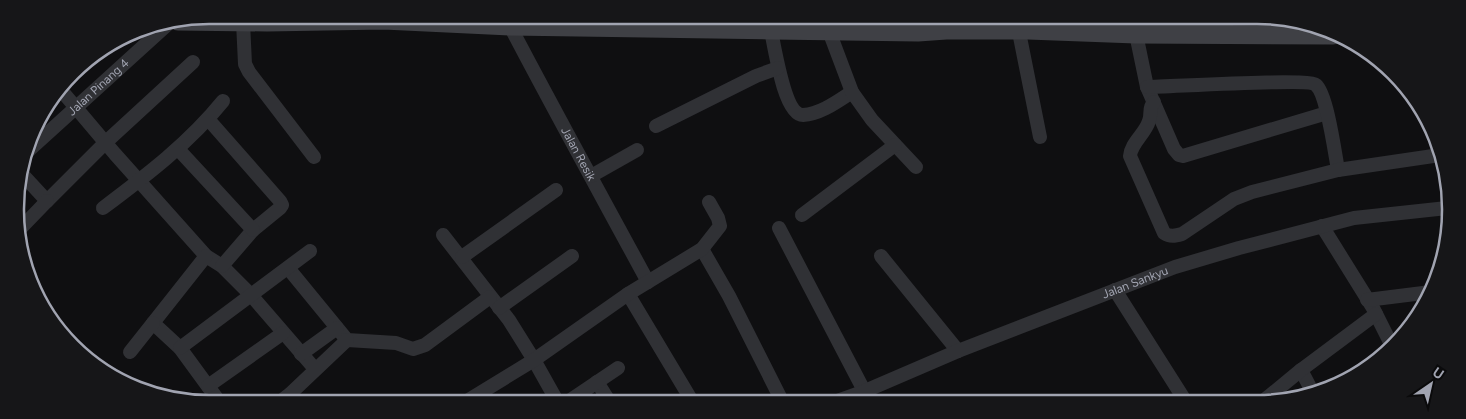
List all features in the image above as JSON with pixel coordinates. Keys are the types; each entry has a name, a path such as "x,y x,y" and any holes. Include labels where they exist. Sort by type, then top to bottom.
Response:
{"street":[{"path":"243,24 245,64 314,157"},
{"path":"480,24 510,26 546,24"},
{"path":"852,92 826,109 802,115 797,113 784,90 770,24 829,31 849,24 918,32 945,24 1136,34 1221,26 1315,34"},
{"name":"Jalan Resik","path":"510,26 571,143 591,176 648,282"},
{"path":"1024,27 1040,137"},
{"name":"Jalan Pinang 4","path":"36,144 162,30"},
{"path":"829,31 852,92 872,120 916,166"},
{"path":"1136,34 1147,88 1174,149 1180,155 1183,156 1327,113"},
{"path":"24,225 106,142 193,62"},
{"path":"656,126 756,76 778,68"},
{"path":"1147,88 1287,82 1313,83 1318,87 1327,113 1338,170"},
{"path":"64,94 206,256 222,266 251,296 315,369"},
{"path":"103,208 140,181 178,149 208,120 223,100"},
{"path":"1154,102 1150,109 1150,120 1132,147 1130,156 1164,233 1168,235 1182,234 1234,199 1252,192 1338,170 1434,155"},
{"path":"208,120 282,205 254,230 222,266"},
{"path":"802,215 895,144"},
{"path":"178,149 254,230"},
{"path":"591,176 637,150"},
{"path":"26,178 47,201"},
{"path":"462,257 556,190"},
{"path":"477,395 534,360 628,294 702,249 720,226 718,218 709,202"},
{"name":"Jalan Sankyu","path":"869,395 958,351 1175,268 1354,218 1442,209"},
{"path":"1322,226 1376,314 1389,340"},
{"path":"779,228 866,395"},
{"path":"443,235 462,257 509,320 554,395"},
{"path":"702,249 730,296 779,395"},
{"path":"180,348 310,250"},
{"path":"130,352 206,256"},
{"path":"499,308 572,256"},
{"path":"881,256 958,351"},
{"path":"288,268 347,340"},
{"path":"1115,290 1182,395"},
{"path":"1367,300 1422,293"},
{"path":"628,294 688,395"},
{"path":"292,395 315,369 347,340 396,343 413,349 425,345 490,297"},
{"path":"1271,395 1376,314"},
{"path":"153,323 180,348 214,395"},
{"path":"302,354 337,328"},
{"path":"208,386 283,334"},
{"path":"578,395 618,368"},
{"path":"1301,370 1310,387"},
{"path":"597,382 605,395"}]}
